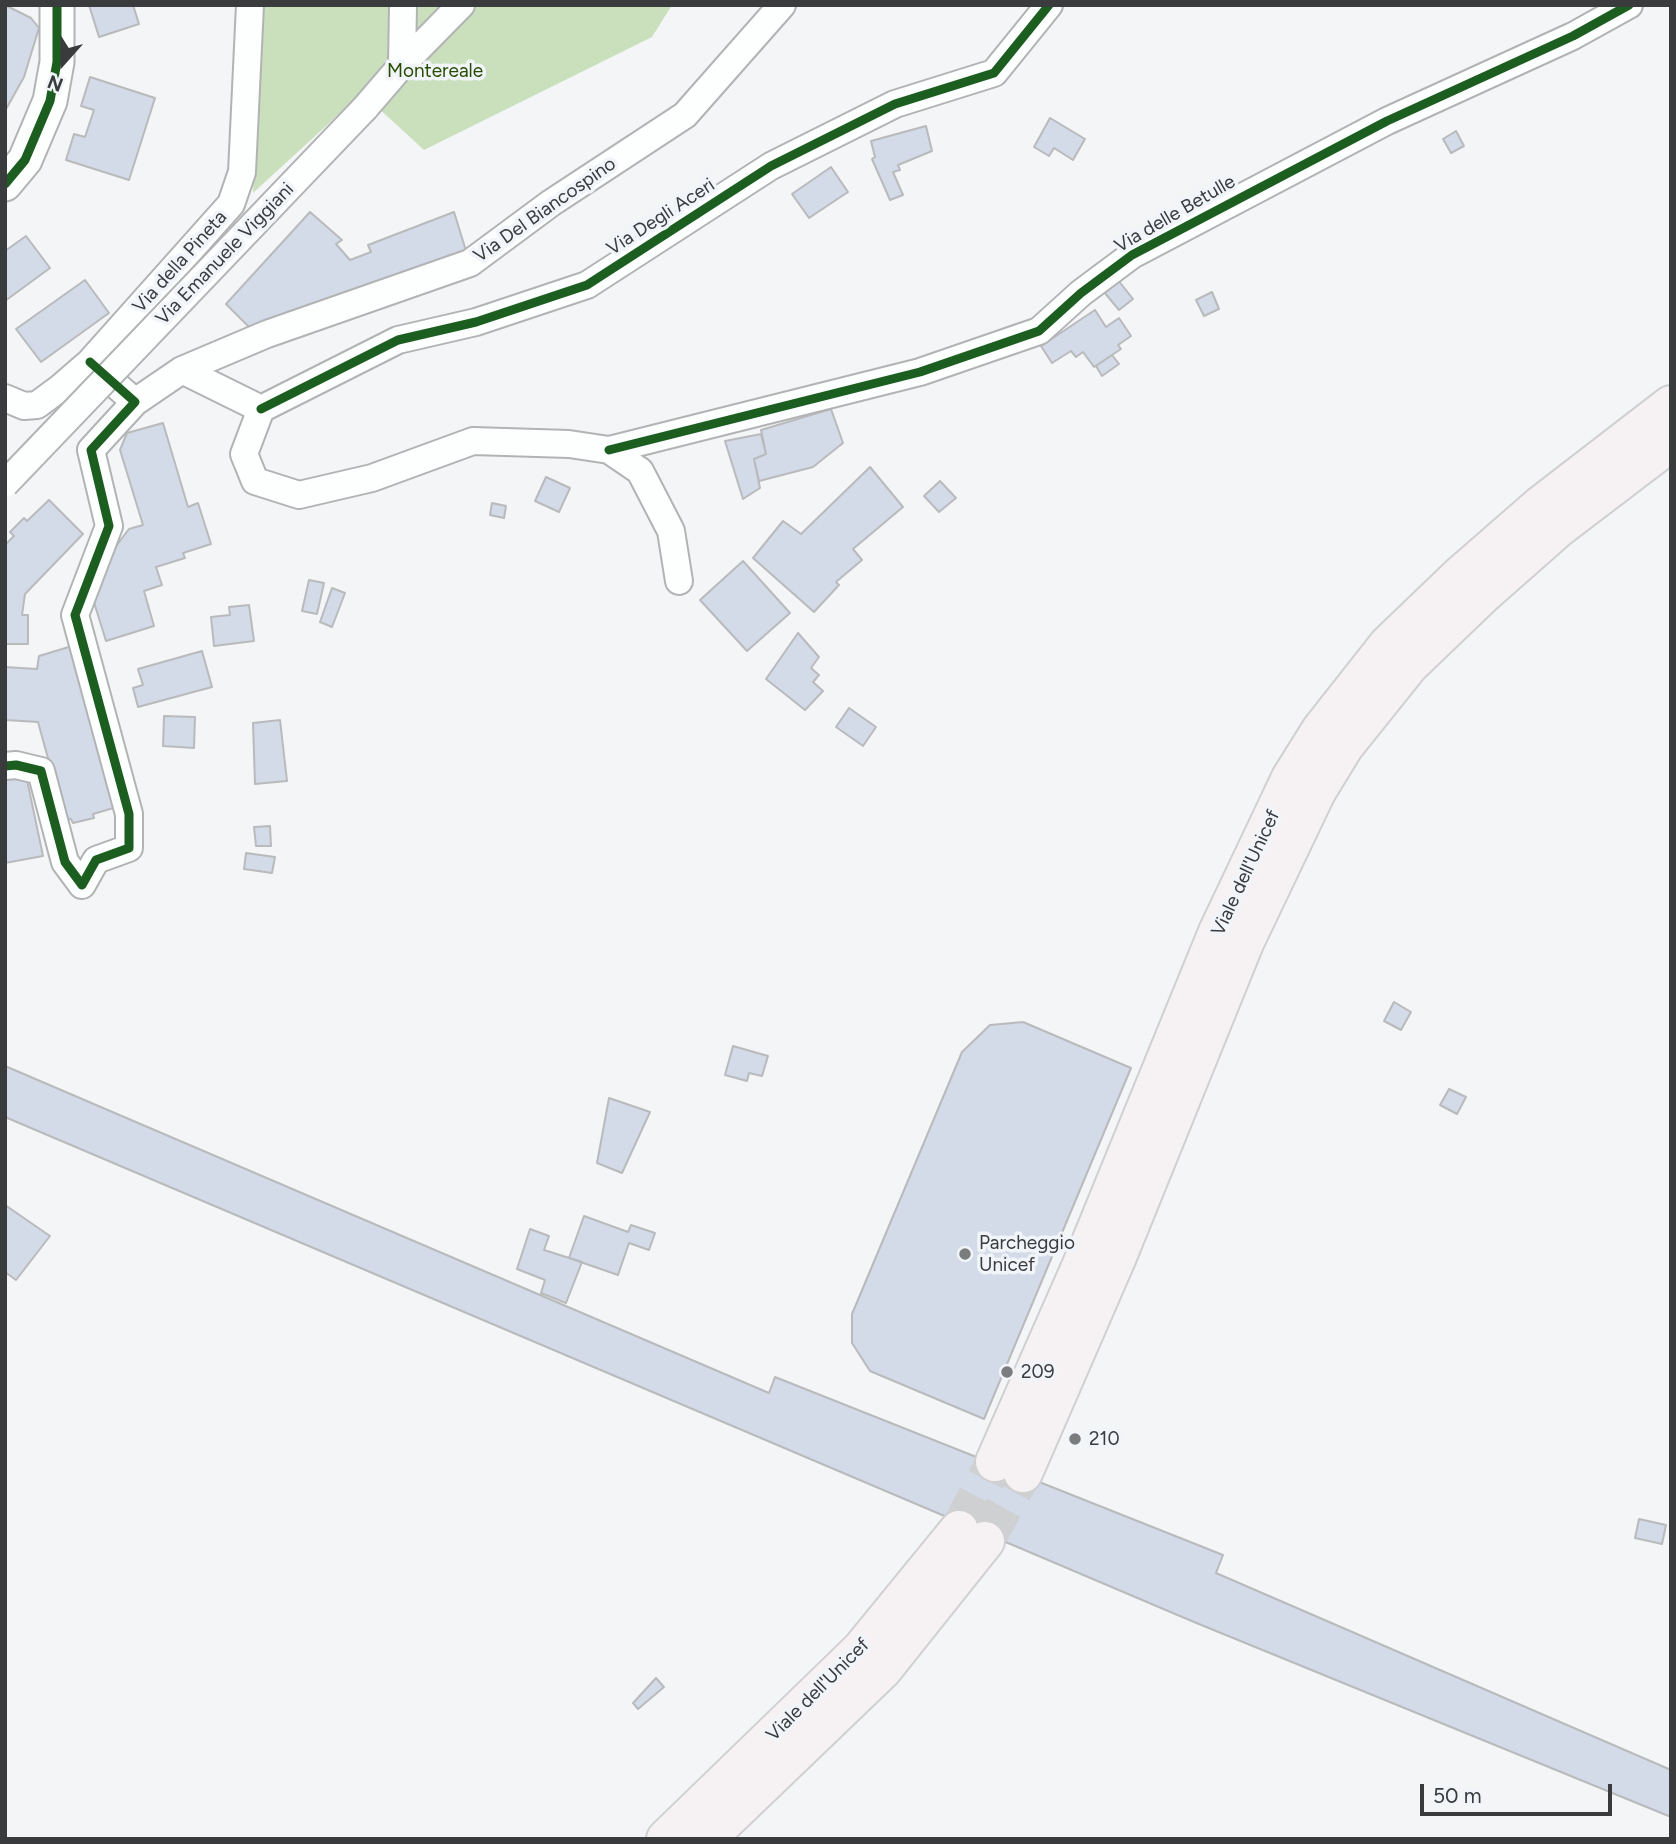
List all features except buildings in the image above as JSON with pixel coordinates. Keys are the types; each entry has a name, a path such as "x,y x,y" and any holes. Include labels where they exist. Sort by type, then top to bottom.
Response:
{"main road":[{"name":"Viale dell'Unicef","path":"1671,405 1540,506 1462,574 1388,645 1321,730 1291,778 1218,932 1081,1268 1009,1468 1112,1269 1244,943 1316,792 1344,746 1409,665 1482,595 1558,528 1671,442"},
{"name":"Viale dell'Unicef","path":"666,1839 861,1650 972,1535 883,1670 706,1839"}],"street":[{"path":"5,184 25,160 50,101 57,62 57,5"},
{"name":"Via della Pineta","path":"5,398 24,406 37,405 90,362 231,204 242,172 250,5"},
{"path":"402,5 402,65"},
{"name":"Via Emanuele Viggiani","path":"5,484 461,5"},
{"name":"Via Del Biancospino","path":"5,766 16,765 41,771 65,862 82,885 96,860 129,848 129,814 75,615 109,526 91,450 135,402 182,370 267,334 470,263 551,203 685,115 782,5"},
{"name":"Via Degli Aceri","path":"261,409 398,340 476,322 587,285 771,166 895,104 995,73 1049,5"},
{"name":"Via delle Betulle","path":"261,409 244,454 251,472 256,481 299,495 372,478 473,441 569,444 609,450 920,372 1039,331 1082,293 1132,255 1349,140 1573,36 1629,5"},
{"path":"90,362 135,402"},
{"path":"182,370 261,409"},
{"name":"Via delle Betulle","path":"609,450 640,471 671,531 679,581"}],"green space":[{"name":"Montereale","path":"260,5 672,5 652,37 424,150 362,93 253,193"}],"tunnel":[{"path":"959,1530 995,1462"},
{"path":"985,1541 1023,1473"}],"cycle path":[{"path":"5,184 25,160 50,101 57,62 57,5"},
{"path":"261,409 398,340 476,322 587,285 771,166 895,104 994,73 1049,5"},
{"path":"609,450 920,372 1039,331 1081,293 1132,255 1387,121 1573,36 1629,5"},
{"path":"5,766 16,765 41,771 65,862 82,885 96,860 129,848 129,814 75,615 109,526 91,450 135,402 90,362"}],"place":[{"name":"Parcheggio Unicef","path":"965,1254"},
{"name":"209","path":"1007,1372"},
{"name":"210","path":"1075,1439"}]}
